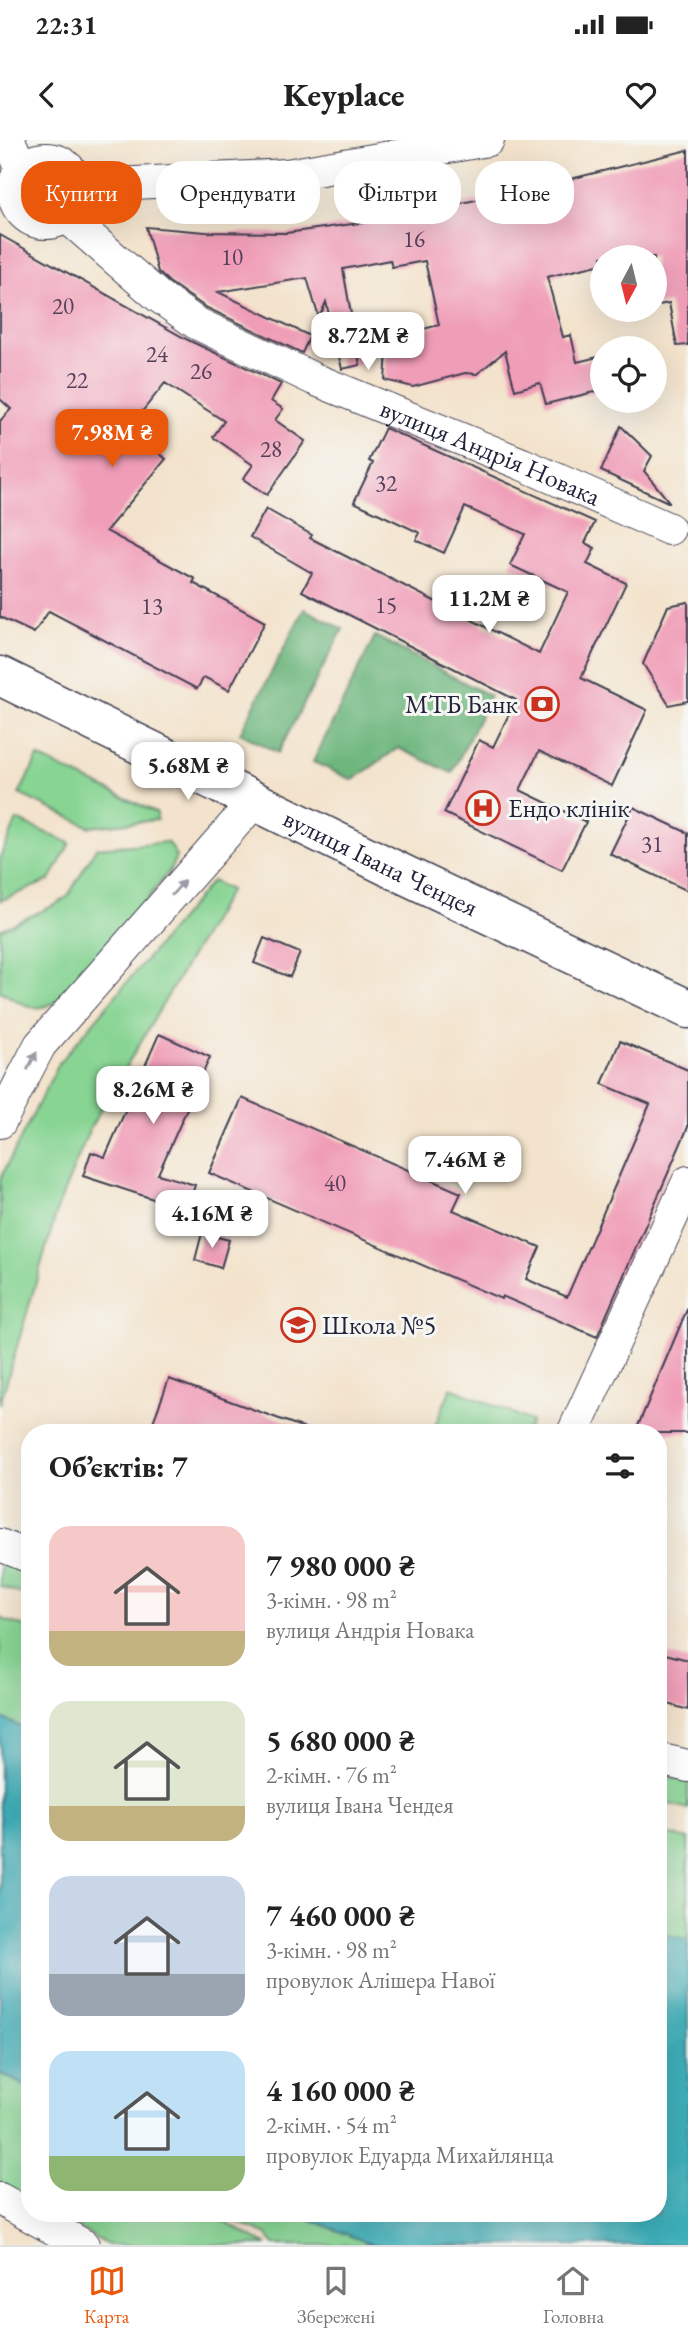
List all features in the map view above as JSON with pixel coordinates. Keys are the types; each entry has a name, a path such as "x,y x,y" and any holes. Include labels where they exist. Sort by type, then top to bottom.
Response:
{"main road":[{"name":"вулиця Івана Чендея","path":"0,676 254,802 688,1009"}],"street":[{"path":"9,140 12,180 18,208 21,210"},
{"path":"142,183 287,175 488,140"},
{"name":"вулиця Андрія Новака","path":"75,224 158,296 196,323 314,379 522,464 668,529"},
{"path":"0,1122 40,1045 254,802"},
{"path":"577,1424 688,1182"},
{"path":"0,1545 21,1553"},
{"path":"667,1761 688,1766"},
{"path":"0,2199 21,2211"},
{"path":"42,2222 83,2245"}],"green space":[{"path":"304,609 343,629 278,753 240,733"},
{"path":"375,636 490,696 452,773 398,748 353,780 313,762"},
{"path":"38,757 157,813 157,820 90,827 19,794"},
{"path":"17,820 70,843 50,880 0,901 0,857"},
{"path":"167,842 176,857 170,870 56,1002 40,1007 27,1006 0,991 0,930 55,905 68,896 96,848"},
{"path":"212,881 230,890 90,1128 59,1204 0,1404 0,1179 59,1063"},
{"path":"451,1388 531,1421 530,1424 436,1424"},
{"path":"0,1561 21,1569 21,1594 0,1586"},
{"path":"0,1618 21,1626 21,1727 0,1717"},
{"path":"667,1776 688,1781 688,1809 667,1803"},
{"path":"667,1834 688,1839 688,1940 667,1935"},
{"path":"0,2073 21,2084 21,2195 0,2183"},
{"path":"68,2222 225,2222 267,2245 108,2245"},
{"path":"238,2222 317,2222 373,2245 274,2245 267,2235"}],"water":[{"path":"0,1717 21,1727 21,2084 0,2073"},
{"path":"667,1935 688,1940 688,2245 373,2245 317,2222 667,2222"}],"building":[{"path":"688,150 688,345 677,346 667,303 667,245 590,245 590,267 547,277 563,337 571,335 577,362 590,359 590,393 546,404 540,383 515,390 505,351 477,374 465,373 413,387 385,380 388,338 439,325 425,261 392,267 390,260 343,269 360,365 342,369 326,302 319,318 307,278 218,292 310,336 302,353 205,307 169,282 158,272 146,227 206,232 286,233 352,224 461,224 461,203 475,200 475,224 574,224 574,178"},
{"path":"0,235 188,340 281,384 271,401 283,409 275,420 305,441 267,495 243,479 253,465 213,437 224,421 165,383 129,428 166,459 106,531 195,579 193,583 265,622 229,690 204,677 197,689 49,611 34,633 0,617 0,421 11,409 0,399"},
{"path":"621,426 652,456 644,471 670,503 601,471"},
{"path":"385,428 595,522 585,543 595,548 587,564 626,583 581,678 647,710 612,786 539,751 520,790 586,822 562,870 444,813 479,740 493,747 516,700 302,591 312,573 250,537 266,509 312,535 310,538 539,654 568,592 510,565 525,534 465,507 444,553 416,540 420,533 354,502 373,463 369,461"},
{"path":"688,602 688,701 669,705 643,664 668,606"},
{"path":"633,807 688,833 688,891 610,854"},
{"path":"264,938 300,953 290,977 254,963"},
{"path":"159,1034 210,1057 158,1174 195,1185 187,1210 83,1176 91,1152 105,1157"},
{"path":"620,1041 688,1070 688,1127 597,1337 502,1296 501,1299 209,1173 242,1098 461,1193 453,1210 540,1247 526,1279 567,1297 650,1104 602,1084"},
{"path":"202,1233 229,1240 221,1268 195,1260"},
{"path":"688,1307 688,1433 667,1433 667,1424 639,1424"},
{"path":"169,1379 293,1424 152,1424"},
{"path":"667,1654 688,1660 688,1710 667,1704"}],"place":[{"name":"МТБ Банк","path":"542,704"},
{"name":"Ендо клінік","path":"483,808"},
{"name":"Школа №5","path":"298,1325"}]}
